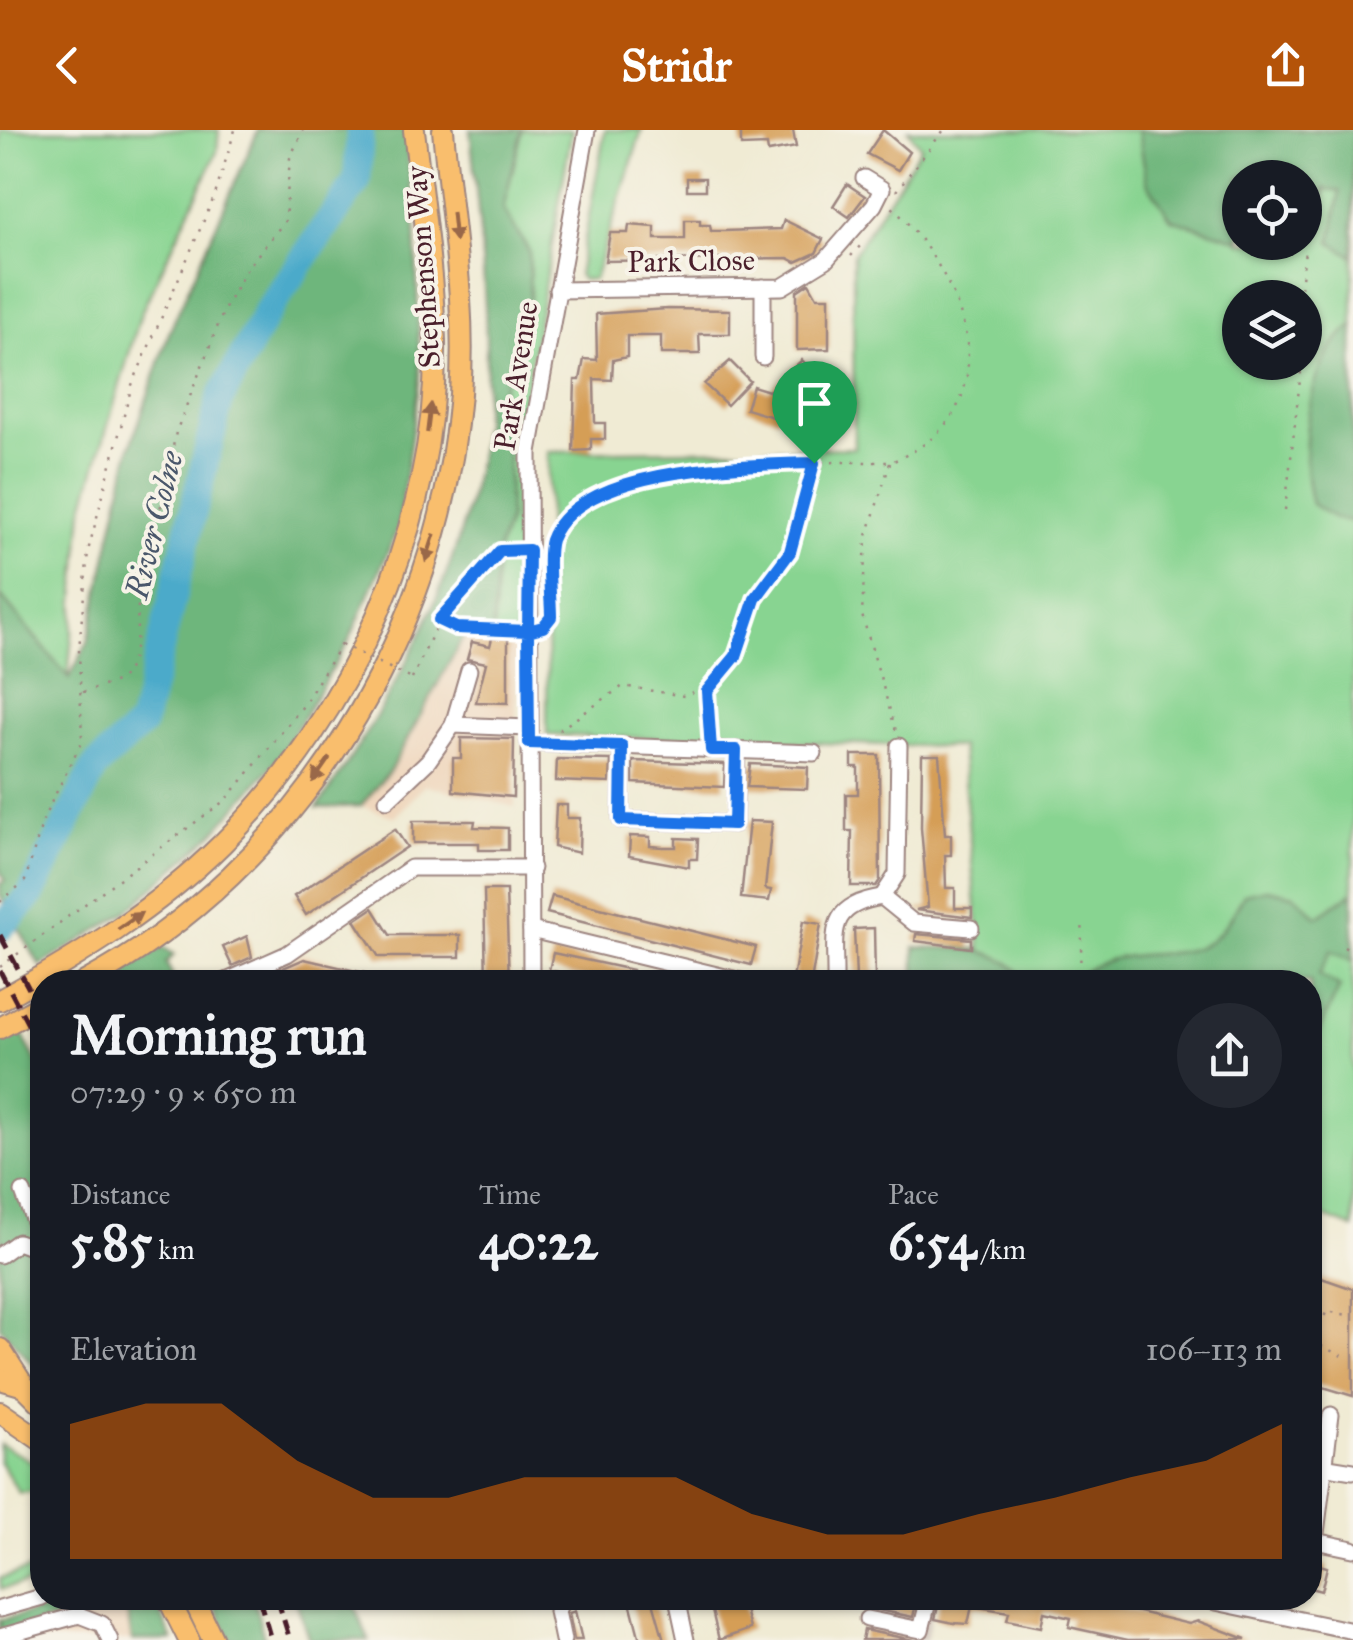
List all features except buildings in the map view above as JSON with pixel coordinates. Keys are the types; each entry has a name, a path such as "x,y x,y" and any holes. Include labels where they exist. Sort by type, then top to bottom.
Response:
{"main road":[{"name":"Stephenson Way","path":"50,970 131,921 222,844 308,741 363,645 408,524 433,382 430,276 414,130"},
{"name":"Stephenson Way","path":"103,970 157,936 214,891 290,812 349,729 410,609 436,531 460,391 458,279 443,130"},
{"name":"Stephenson Way","path":"0,1000 30,982"},
{"path":"0,1028 30,1012"},
{"path":"0,1349 30,1392"},
{"path":"0,1379 24,1386"},
{"path":"0,1412 30,1432"},
{"path":"0,1429 30,1435"},
{"path":"174,1610 188,1636"},
{"path":"199,1610 210,1633"}],"street":[{"name":"Park Avenue","path":"532,970 528,631 532,424 587,130"},
{"name":"Park Close","path":"557,290 782,287 826,260 874,205 882,189 864,178"},
{"path":"763,287 764,356"},
{"path":"387,800 428,761 453,725 469,670"},
{"path":"453,725 529,736 550,744 814,754"},
{"path":"622,746 621,820 734,824 736,750"},
{"path":"836,970 840,916 851,904 882,897 897,874 899,746"},
{"path":"251,970 286,954 411,868 532,868"},
{"path":"882,897 914,924 970,928"},
{"path":"531,930 667,970"},
{"path":"23,1192 30,1210"},
{"path":"0,1255 18,1242 30,1246"},
{"path":"1322,1450 1331,1415"},
{"path":"1322,1466 1353,1471"},
{"path":"1322,1542 1353,1549"},
{"path":"0,1609 30,1600"},
{"path":"558,1610 563,1640"},
{"path":"680,1610 686,1640"},
{"path":"867,1619 921,1630 925,1610"},
{"path":"1254,1610 1353,1631"},
{"path":"0,1637 80,1615 102,1624 110,1640"}],"path":[{"path":"0,902 25,881 44,818 82,742 80,649 88,551 132,385 215,195 236,130"},
{"path":"81,692 120,681 130,666 136,645 140,566 153,544 176,432 224,310 247,268 285,221 290,158 303,130"},
{"path":"439,620 456,628 528,631 543,627 551,617 552,538 586,503 668,472 696,467 891,462 915,452 947,428 962,390 969,344 965,319 936,256 888,203 944,130"},
{"path":"1285,510 1300,380"},
{"path":"891,462 866,539 862,615 899,746"},
{"path":"550,744 562,725 623,686 634,684 670,696 684,696 712,682 736,656 755,599 790,552 814,463"},
{"path":"0,966 227,799 302,706 341,644 412,679 439,620 500,551 529,550"},
{"path":"711,750 706,704 712,682"},
{"path":"1080,970 1084,920"},
{"path":"1344,948 1353,953"},
{"path":"1322,1321 1327,1311 1353,1316"},
{"path":"1322,1346 1342,1356"}],"shaded area":[{"path":"465,633 517,634 515,807 425,785 395,817 361,806 391,769"},
{"path":"301,954 374,970 266,970"},
{"path":"43,1610 159,1610 173,1640 0,1640 0,1620"},
{"path":"868,1610 933,1610 926,1640 862,1640"}],"green space":[{"path":"0,130 219,130 217,152 141,313 83,510 68,679 0,595"},
{"path":"258,130 405,130 415,217 420,376 398,528 349,641 279,758 213,834 125,913 40,966 0,895 0,884 5,880 0,871 0,595 69,678 88,642 130,448 169,333"},
{"path":"470,130 522,130 503,209 529,251 530,298 500,398 508,456 509,519 497,552 493,635 465,634 391,769 361,806 317,808 376,717 427,621 465,519 477,466 484,412 486,341"},
{"path":"522,130 572,130 518,436 517,634 493,635 497,552 509,519 508,456 499,398 530,298 529,251 503,209"},
{"path":"605,130 642,130 594,279 582,280 578,275"},
{"path":"908,130 1353,130 1353,1228 1322,1216 1322,970 915,970 915,947 980,949 961,747 547,735 548,452 854,448 853,255 921,147"},
{"path":"1138,130 1353,130 1353,256 1331,243 1340,191 1325,189 1322,206 1322,160 1222,160 1222,235 1171,219 1147,182"},
{"path":"1353,326 1353,521 1336,519 1312,504 1308,483 1306,433 1310,407 1317,380 1322,380 1325,359 1337,340"},
{"path":"1267,889 1294,895 1317,917 1353,892 1353,961 1331,951 1322,970 1087,970 1124,957 1198,947 1222,929 1244,894"},
{"path":"163,947 174,955 166,963 170,970 125,970"},
{"path":"915,947 961,948 991,954 1016,970 915,970"},
{"path":"1322,977 1340,987 1322,1024"},
{"path":"19,1029 30,1049 30,1361 0,1327 0,1041"},
{"path":"0,1444 30,1460 30,1492 19,1493 0,1462"},
{"path":"30,1569 30,1583 1,1589 0,1578"},
{"path":"42,1610 98,1610 0,1632 0,1620"},
{"path":"119,1610 159,1610 173,1640 132,1640 127,1613"},
{"path":"217,1610 256,1610 265,1640 230,1640"},
{"path":"299,1610 356,1610 369,1640 309,1640"}],"waterway":[{"name":"River Colne","path":"0,928 30,896 95,767 142,724 220,399 268,310 357,181 360,130"}],"railway":[{"path":"0,935 30,991"},
{"path":"0,971 30,1028"},
{"path":"262,1610 271,1640"},
{"path":"281,1610 290,1640"}],"route":[{"path":"814,463 696,467 668,472 598,497 572,514 552,538 551,617 543,627 528,631 529,550 500,551 439,620 456,628 479,631 528,631 529,743 622,746 621,820 734,824 736,750 711,750 707,691 736,656 755,599 790,552 814,463"}]}
